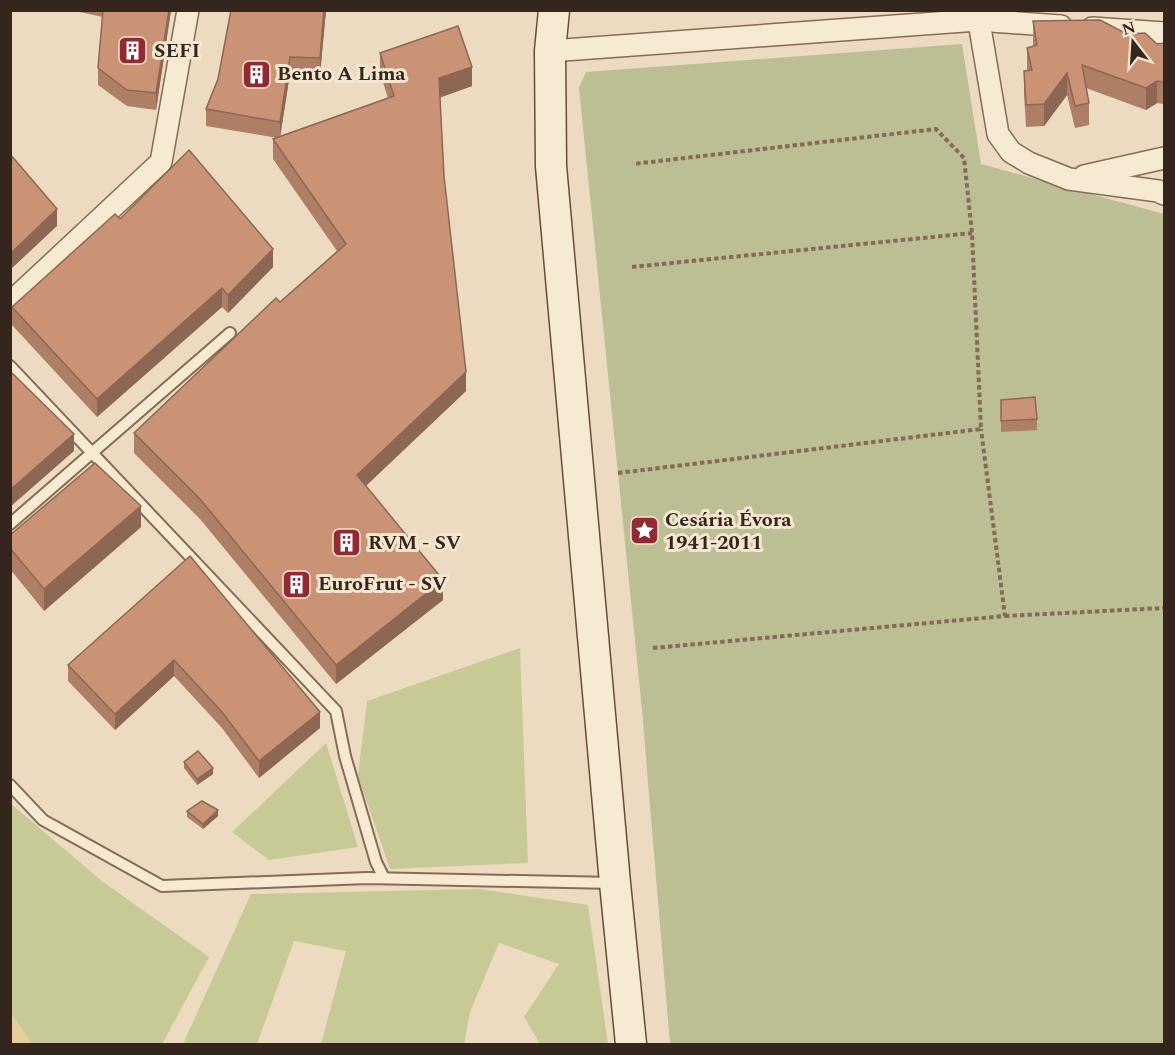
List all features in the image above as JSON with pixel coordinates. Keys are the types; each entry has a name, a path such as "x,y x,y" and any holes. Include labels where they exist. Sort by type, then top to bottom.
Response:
{"main road":[{"path":"554,10 550,51 551,166 631,1044"}],"street":[{"path":"10,303 161,162 188,10"},
{"path":"550,51 978,15 1164,33"},
{"path":"978,15 998,134 1011,152 1029,163 1069,179 1158,191 1164,194"},
{"path":"1069,179 1164,158"}],"lane":[{"path":"10,524 230,333"},
{"path":"10,366 336,711 345,756 376,862 384,878"},
{"path":"10,785 43,820 162,886 384,878 615,883"}],"path":[{"path":"633,164 936,129 964,158 972,233 981,429 1005,616"},
{"path":"632,267 972,233"},
{"path":"618,472 981,429"},
{"path":"652,648 1005,616 1164,608"}],"green space":[{"path":"962,44 981,164 1164,214 1164,1044 670,1044 642,710 579,88 586,72"},
{"path":"520,648 528,863 390,869 358,776 367,701"},
{"path":"326,743 358,847 269,860 232,832"},
{"path":"10,803 103,882 209,957 162,1044 11,1044"},
{"path":"479,889 588,905 608,1044 540,1044 524,1017 559,964 499,943 470,1012 464,1044 321,1044 346,951 294,941 257,1044 183,1044 251,894"}],"sand":[{"path":"11,1013 32,1044 11,1044"}],"building":[{"name":"SEFI","path":"103,10 169,10 156,93 127,90 98,68"},
{"name":"Bento A Lima","path":"231,10 324,10 320,58 290,57 280,122 206,109 218,79"},
{"path":"1100,20 1127,34 1145,33 1157,44 1164,43 1164,82 1157,81 1146,88 1082,65 1089,103 1075,106 1067,73 1044,104 1026,105 1024,71 1032,70 1027,48 1037,45 1033,21"},
{"path":"458,26 472,67 439,78 444,176 466,372 357,475 443,580 336,665 200,499 134,433 276,298 280,302 346,244 273,139 394,96 380,53"},
{"path":"189,150 273,249 228,295 222,288 97,399 12,307 115,214 120,219"},
{"path":"10,154 57,209 10,254"},
{"path":"10,371 74,434 10,490"},
{"path":"1035,397 1037,419 1001,421 1001,400"},
{"path":"95,463 141,506 44,589 10,548 10,535"},
{"path":"190,556 320,712 259,761 222,712 174,660 115,714 68,665"},
{"path":"198,751 213,768 197,779 184,762"},
{"path":"202,801 218,810 203,824 187,811"}],"place":[{"name":"SEFI","path":"133,51"},
{"name":"Bento A Lima","path":"256,74"},
{"name":"Cesária Évora 1941-2011","path":"644,531"},
{"name":"RVM - SV","path":"347,543"},
{"name":"EuroFrut - SV","path":"297,584"}]}
